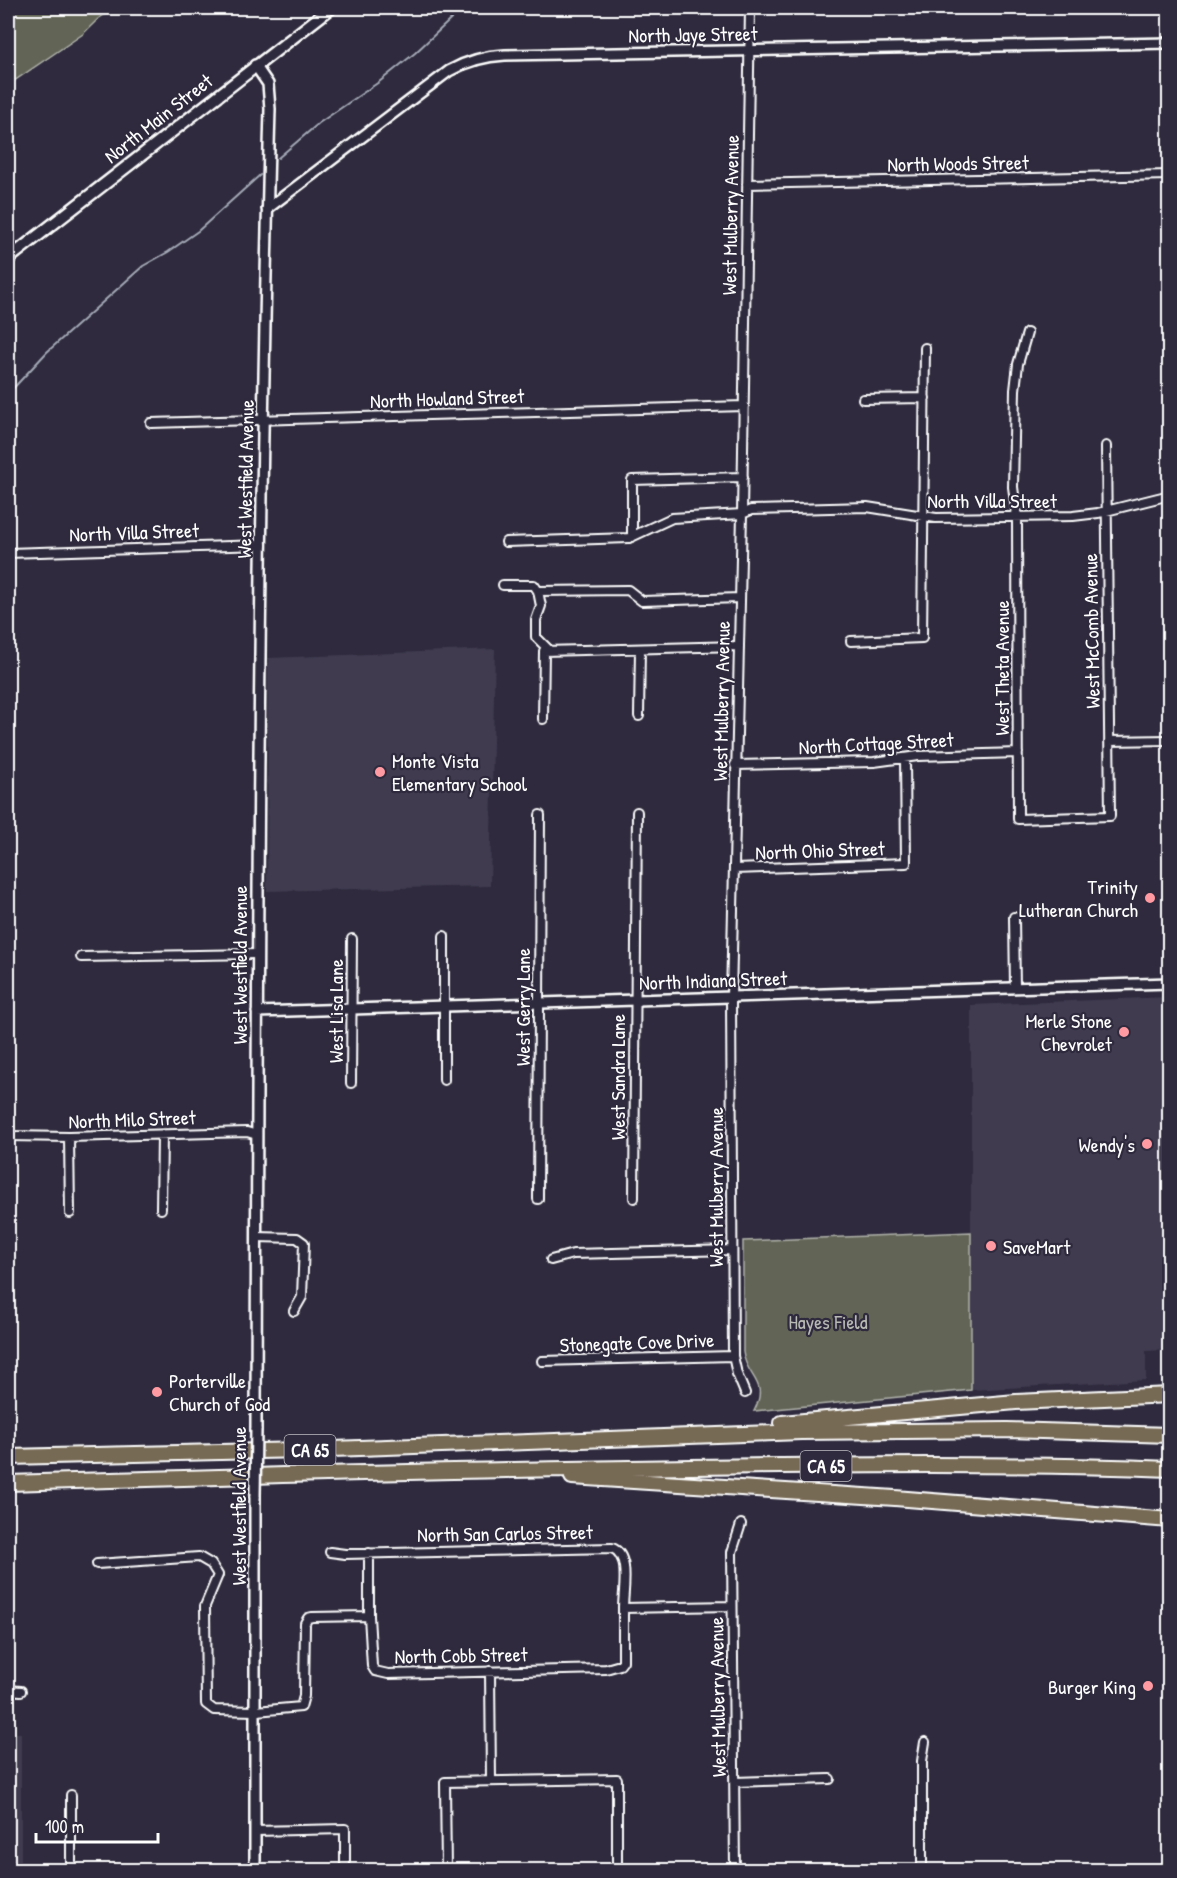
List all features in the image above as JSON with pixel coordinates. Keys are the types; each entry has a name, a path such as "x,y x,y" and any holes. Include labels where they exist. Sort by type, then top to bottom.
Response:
{"highway":[{"path":"613,1439 659,1431 802,1422 973,1406 1170,1395"},
{"name":"CA 65","path":"8,1457 305,1450 801,1432 940,1430 1170,1435"},
{"name":"CA 65","path":"8,1483 483,1470 927,1464 1170,1469"},
{"path":"483,1470 895,1498 1170,1520"}],"main road":[{"name":"North Main Street","path":"8,259 331,8"}],"street":[{"name":"West Mulberry Avenue","path":"745,1393 736,1374 733,1356 731,998 743,477 750,8"},
{"name":"North Jaye Street","path":"267,210 449,71 470,61 505,55 1170,43"},
{"name":"West Westfield Avenue","path":"255,65 265,78 269,90 257,954 255,1870"},
{"name":"North Woods Street","path":"747,184 1170,175"},
{"name":"West Theta Avenue","path":"1018,819 1017,517 1013,487 1015,390 1018,364 1027,333"},
{"path":"851,641 922,638 925,348"},
{"path":"862,399 925,398"},
{"name":"North Howland Street","path":"151,423 744,406"},
{"name":"West McComb Avenue","path":"1018,819 1110,816 1106,446"},
{"path":"506,542 632,537 632,480 743,477"},
{"name":"North Villa Street","path":"632,537 672,518 742,514 751,510 867,507 923,517 1073,516 1107,511 1170,495"},
{"name":"North Villa Street","path":"8,553 262,545"},
{"path":"504,585 534,585 538,591 542,606 536,620 536,637 547,651 543,719"},
{"path":"538,591 628,590 642,601 740,598"},
{"path":"547,651 739,646"},
{"path":"639,716 640,649"},
{"path":"1109,741 1170,740"},
{"name":"North Cottage Street","path":"735,765 874,762 905,758 1018,753"},
{"name":"North Ohio Street","path":"734,869 906,863 905,758"},
{"name":"West Sandra Lane","path":"634,1198 637,812"},
{"name":"West Gerry Lane","path":"538,1199 540,815"},
{"path":"1014,917 1015,988"},
{"path":"444,936 444,1080"},
{"name":"West Lisa Lane","path":"351,1083 352,939"},
{"path":"81,957 257,954"},
{"name":"North Indiana Street","path":"257,1012 1170,983"},
{"name":"North Milo Street","path":"8,1136 69,1137 247,1132 257,1135"},
{"path":"161,1209 162,1135"},
{"path":"69,1137 69,1213"},
{"path":"256,1237 297,1238 304,1243 302,1297 294,1311"},
{"path":"551,1260 573,1254 732,1250"},
{"name":"Stonegate Cove Drive","path":"542,1361 733,1356"},
{"name":"West Mulberry Avenue","path":"735,1870 732,1552 741,1524"},
{"name":"North San Carlos Street","path":"330,1552 612,1548 617,1550 624,1559 623,1608"},
{"path":"97,1564 199,1557 211,1564 218,1575 206,1606 206,1704 214,1710 256,1711 295,1708 303,1705 304,1628 308,1618 369,1616 369,1553"},
{"path":"623,1608 732,1606"},
{"name":"North Cobb Street","path":"369,1616 372,1666 375,1671 388,1674 606,1668 620,1665 624,1656 623,1608"},
{"path":"490,1671 491,1781"},
{"path":"8,1690 21,1691"},
{"path":"922,1870 922,1761 925,1742"},
{"path":"446,1870 445,1782 617,1779 616,1870"},
{"path":"735,1782 830,1779"},
{"path":"71,1795 71,1870"},
{"path":"255,1831 345,1829 345,1870"}],"shaded area":[{"name":"Monte Vista Elementary School","path":"495,649 490,886 267,891 268,658"},
{"path":"1169,997 1169,1350 1146,1351 1146,1380 971,1390 971,1005"},
{"path":"8,1733 21,1733 21,1870 8,1870"}],"green space":[{"path":"8,8 115,8 99,18 83,34 8,85"},
{"name":"Hayes Field","path":"971,1232 971,1390 754,1411 758,1401 758,1386 748,1368 743,1352 743,1241"}],"waterway":[{"path":"278,158 319,123 379,82 415,53 463,8"},
{"path":"8,394 47,352 143,266 198,231 260,175"}],"place":[{"name":"Monte Vista Elementary School","path":"380,772"},
{"name":"Trinity Lutheran Church","path":"1150,898"},
{"name":"Merle Stone Chevrolet","path":"1124,1032"},
{"name":"Wendy's","path":"1147,1144"},
{"name":"SaveMart","path":"991,1246"},
{"name":"Porterville Church of God","path":"157,1392"},
{"name":"Burger King","path":"1148,1686"}]}
